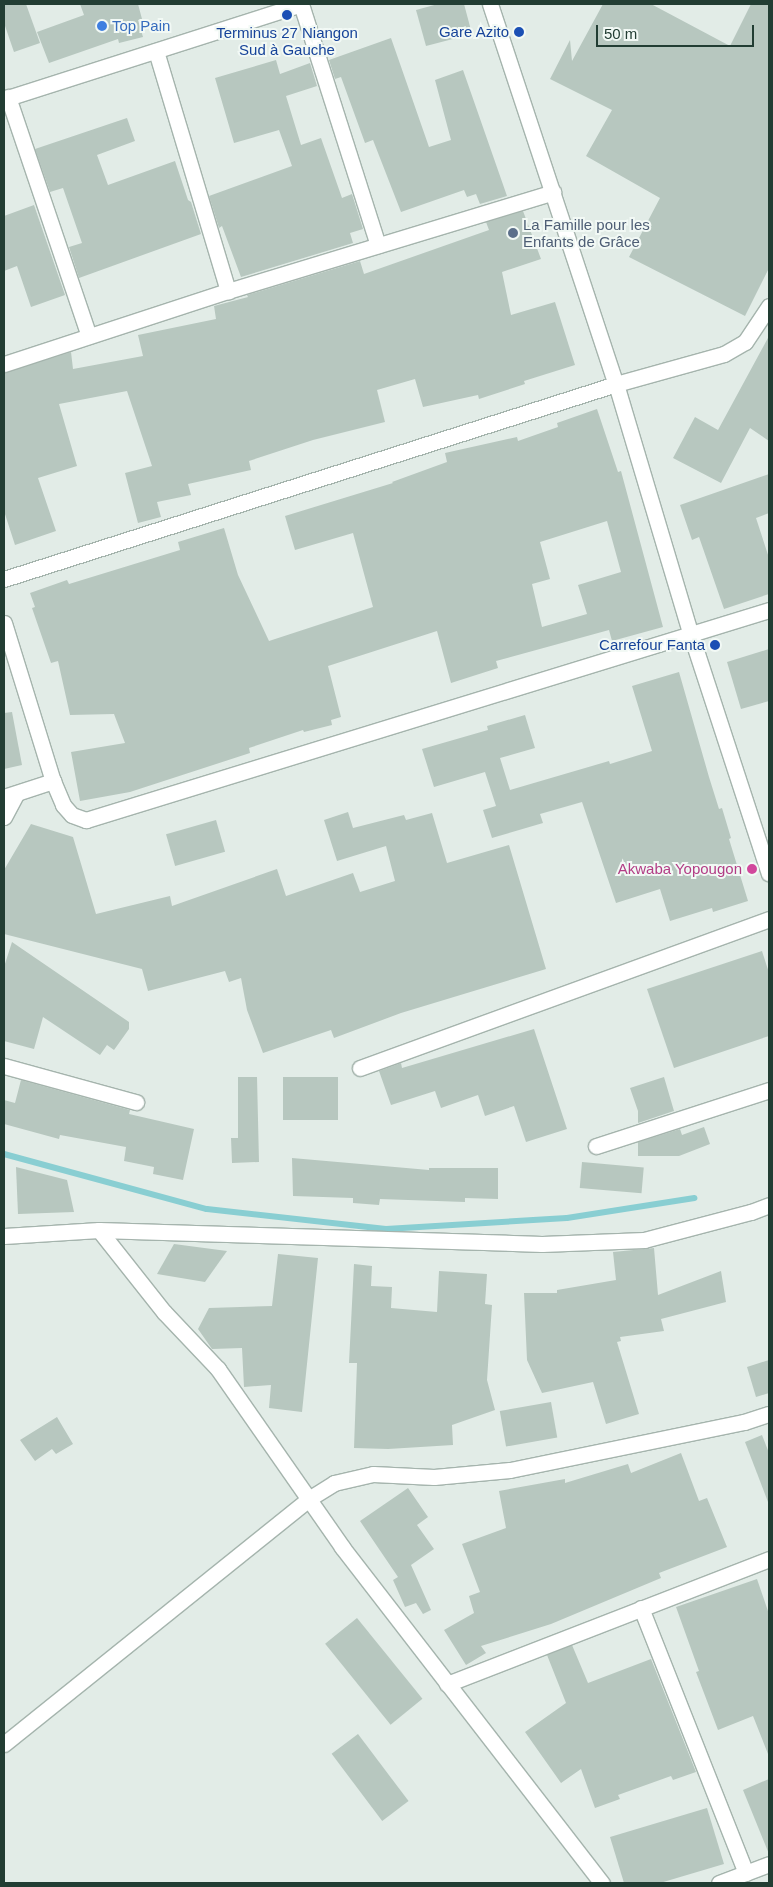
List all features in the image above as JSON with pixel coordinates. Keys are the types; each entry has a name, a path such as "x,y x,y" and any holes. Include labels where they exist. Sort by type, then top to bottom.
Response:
{"street":[{"path":"89,336 6,98 301,4 378,245"},
{"path":"490,4 616,384 690,632 769,873"},
{"path":"156,50 228,291"},
{"path":"4,364 228,291 553,192"},
{"path":"4,579 616,384 724,354 745,342 769,306"},
{"path":"4,623 53,781 63,805 72,815 86,820 690,632 769,610"},
{"path":"4,817 10,795 53,781"},
{"path":"360,1068 769,919"},
{"path":"4,1066 136,1102"},
{"path":"596,1146 769,1090"},
{"path":"4,1236 99,1230 542,1244 644,1240 751,1212 769,1205"},
{"path":"99,1230 164,1312 218,1369 307,1500 602,1883"},
{"path":"4,1744 307,1500 334,1483 374,1474 434,1477 510,1470 744,1422 769,1414"},
{"path":"447,1684 769,1558"},
{"path":"640,1608 746,1873"},
{"path":"719,1883 769,1864"}],"building":[{"path":"4,4 26,4 40,43 14,52 4,23"},
{"path":"80,4 138,4 142,19 138,20 143,37 119,43 118,39 49,63 37,32 84,15"},
{"path":"438,4 464,4 472,34 426,46 416,10"},
{"path":"603,4 651,4 730,46 751,4 769,4 769,268 745,316 629,257 660,198 586,156 612,110 550,79 570,40 572,61"},
{"path":"391,38 429,147 451,140 435,80 463,70 507,196 480,204 476,194 467,197 464,190 401,212 373,140 365,143 341,77 335,79 329,60"},
{"path":"276,60 280,74 310,63 317,86 286,96 301,145 321,138 342,198 352,194 363,229 350,233 353,243 241,277 222,226 219,228 209,196 292,166 279,130 234,143 215,78"},
{"path":"127,118 135,141 97,155 108,185 175,161 201,234 79,278 69,247 82,243 63,188 50,192 35,149"},
{"path":"34,205 65,295 31,307 17,266 4,271 4,216"},
{"path":"523,211 541,259 502,272 511,315 555,302 575,365 524,381 525,384 479,399 478,395 423,407 415,379 377,390 385,422 313,440 249,461 251,470 188,484 191,495 157,502 161,517 138,523 125,473 152,466 127,391 59,404 77,466 38,478 56,531 15,545 4,511 4,373 71,352 73,369 143,356 138,335 216,319 214,306 360,261 364,274 489,230 486,222"},
{"path":"769,336 769,441 750,428 721,483 673,458 695,417 718,430"},
{"path":"597,409 618,472 621,471 663,627 612,641 609,630 496,661 498,668 451,683 437,631 328,666 341,717 331,720 332,725 304,732 303,730 249,748 250,753 130,792 80,801 71,752 125,743 114,714 70,715 58,661 51,663 32,608 35,607 30,593 67,580 69,584 180,550 178,542 224,528 238,575 269,641 373,607 353,533 295,550 285,516 393,483 447,462 445,453 517,437 518,441 558,427 557,423","holes":["607,521 621,572 578,585 587,614 542,627 532,584 550,579 540,542"]},
{"path":"769,474 769,513 756,518 769,558 769,594 724,609 699,537 692,540 680,505"},
{"path":"769,649 769,701 741,709 727,662"},
{"path":"679,672 719,809 722,808 731,838 729,839 748,901 713,912 712,908 670,921 660,889 616,903 582,802 540,814 543,823 492,838 483,810 496,806 485,772 434,787 422,749 488,730 487,726 525,715 535,748 500,758 510,790 609,761 610,764 652,751 632,686"},
{"path":"12,712 22,765 4,769 4,713"},
{"path":"348,812 353,828 404,815 406,820 432,813 447,863 509,845 546,969 401,1013 334,1038 331,1030 263,1053 247,1010 241,978 229,982 225,971 148,991 142,969 4,934 4,870 31,824 73,837 96,914 170,896 172,906 277,869 286,896 353,873 360,892 395,881 386,846 337,861 324,820"},
{"path":"216,820 225,852 175,866 166,834"},
{"path":"12,942 129,1022 129,1029 114,1050 107,1045 100,1055 43,1017 34,1049 4,1041 4,967"},
{"path":"762,951 769,973 769,1036 674,1068 647,989"},
{"path":"534,1029 567,1129 526,1142 514,1106 485,1116 478,1095 441,1108 435,1091 391,1105 379,1071 401,1063 402,1068"},
{"path":"238,1077 257,1077 259,1162 232,1163 231,1138 238,1138"},
{"path":"283,1077 338,1077 338,1120 283,1120"},
{"path":"664,1077 674,1111 638,1123 638,1111 630,1088"},
{"path":"21,1080 130,1110 129,1114 194,1129 183,1180 153,1174 154,1167 124,1161 126,1147 60,1135 59,1139 4,1124 4,1100 15,1103"},
{"path":"704,1127 710,1144 679,1156 638,1156 638,1142 680,1129 682,1135"},
{"path":"292,1158 429,1170 429,1168 498,1168 498,1199 465,1198 465,1202 380,1199 379,1205 353,1203 353,1198 293,1196"},
{"path":"582,1162 644,1167 641,1193 580,1188"},
{"path":"16,1167 67,1180 74,1212 18,1214"},
{"path":"174,1244 227,1251 205,1282 157,1274"},
{"path":"654,1248 658,1295 721,1271 726,1302 661,1319 664,1331 620,1337 621,1341 617,1342 639,1414 606,1424 593,1382 542,1393 527,1360 524,1293 557,1293 557,1290 616,1280 613,1252"},
{"path":"278,1254 318,1258 302,1412 269,1408 271,1385 244,1387 242,1348 212,1349 198,1329 209,1308 272,1306"},
{"path":"354,1264 372,1266 371,1286 392,1287 391,1308 437,1312 439,1271 487,1274 485,1304 492,1305 487,1380 495,1410 452,1425 453,1445 388,1449 354,1448 357,1363 349,1363"},
{"path":"769,1360 769,1393 756,1397 747,1367"},
{"path":"551,1402 557,1437 506,1446 500,1411"},
{"path":"57,1417 73,1444 56,1454 52,1449 35,1461 20,1440"},
{"path":"762,1435 769,1453 768,1502 745,1442"},
{"path":"681,1453 699,1501 707,1498 727,1547 659,1573 661,1578 551,1624 481,1646 486,1653 466,1665 444,1630 474,1613 469,1596 480,1592 462,1544 506,1528 499,1491 565,1479 565,1483 628,1464 631,1473"},
{"path":"408,1488 428,1517 417,1525 434,1549 411,1565 431,1610 423,1614 416,1603 405,1607 393,1580 398,1577 360,1521"},
{"path":"757,1579 769,1614 768,1754 753,1716 718,1730 696,1672 699,1671 676,1607"},
{"path":"357,1618 422,1699 391,1725 325,1644"},
{"path":"572,1645 588,1683 651,1659 696,1772 673,1780 671,1776 618,1795 620,1799 595,1808 581,1769 561,1783 525,1732 566,1703 547,1655"},
{"path":"358,1734 409,1801 382,1821 332,1754"},
{"path":"769,1779 769,1854 743,1790"},
{"path":"707,1808 724,1864 660,1883 624,1883 610,1837"}],"waterway":[{"path":"4,1154 207,1209 386,1229 567,1218 694,1198"}],"place":[{"name":"Terminus 27 Niangon Sud à Gauche","path":"287,15"},
{"name":"Top Pain","path":"102,26"},
{"name":"Gare Azito","path":"519,32"},
{"name":"La Famille pour les Enfants de Grâce","path":"513,233"},
{"name":"Carrefour Fanta","path":"715,645"},
{"name":"Akwaba Yopougon","path":"752,869"}]}
